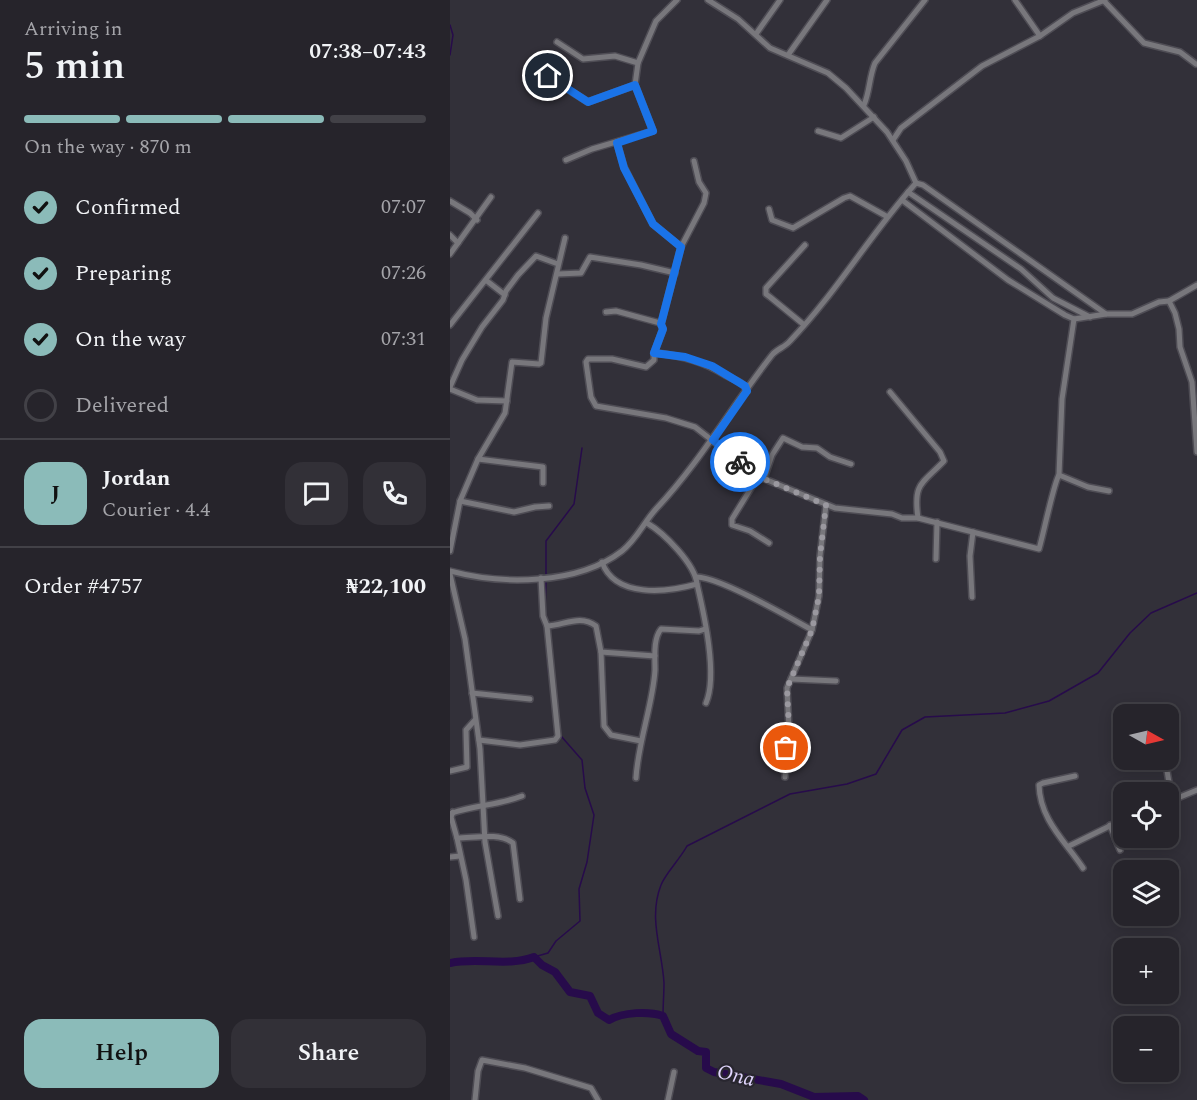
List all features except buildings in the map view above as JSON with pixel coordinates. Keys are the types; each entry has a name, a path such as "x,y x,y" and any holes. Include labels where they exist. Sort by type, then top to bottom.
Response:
{"street":[{"path":"566,160 592,149 653,131 635,85 638,63 656,21 677,0"},
{"path":"708,0 756,33 770,48 828,74 864,105 893,140 916,183 923,185 1106,314"},
{"path":"717,6 720,0"},
{"path":"756,33 780,0"},
{"path":"788,55 827,0"},
{"path":"864,105 869,94 874,63 925,0"},
{"path":"1015,0 1040,36"},
{"path":"893,140 902,128 982,66 1040,36 1073,14 1105,0 1144,43 1180,52 1196,64"},
{"path":"557,42 583,59 615,56 638,63"},
{"path":"548,76 588,102 635,85"},
{"path":"818,131 840,138 874,117"},
{"path":"617,143 624,168 653,224 681,247"},
{"path":"694,161 699,182 706,194 704,203 681,247 654,360 646,367 612,359 588,359 586,372 593,402 606,409 684,423 700,429 755,475 826,505 892,514 902,518 918,518 1000,537 1039,549 1051,509 1056,480 1059,476 1062,399 1074,319"},
{"path":"498,916 485,842 485,806 479,740 465,639 450,573 504,580 540,578 584,571 621,552 713,440 772,355 788,343 830,292 886,216 916,183"},
{"path":"908,192 1021,269 1053,298 1090,317"},
{"path":"769,209 772,220 794,228 850,196 886,216"},
{"path":"450,254 477,220 491,197"},
{"path":"902,200 1008,280 1074,319 1106,314 1132,314 1159,302 1168,301 1197,285"},
{"path":"450,201 477,220"},
{"path":"450,326 538,213"},
{"path":"450,235 458,243"},
{"path":"450,550 460,501 478,459 505,413 512,361 541,363 546,318 566,238"},
{"path":"803,324 770,297 766,288 805,245"},
{"path":"507,401 477,400 450,388 453,372 518,275 536,255 558,264"},
{"path":"558,274 581,273 590,257 675,273"},
{"path":"487,281 505,295"},
{"path":"1168,301 1175,314 1180,347 1193,391 1197,452"},
{"path":"606,312 618,311 661,324"},
{"path":"654,353 685,357 712,366 742,383 747,391"},
{"path":"890,392 940,452 944,461 921,482 915,497 918,518"},
{"path":"764,479 772,455 783,438 802,447 817,448 830,457 851,464"},
{"path":"478,459 543,467 543,483"},
{"path":"755,475 753,486 732,519 732,525 750,531 770,543"},
{"path":"1059,476 1088,487 1109,490"},
{"path":"460,501 514,512 549,506"},
{"path":"785,777 789,730 787,688 812,630 819,596 820,556 826,505"},
{"path":"936,559 937,522"},
{"path":"647,523 686,559 696,578 709,646 711,692 706,702"},
{"path":"972,597 970,556 973,532"},
{"path":"603,562 605,570 626,587 669,591 697,585"},
{"path":"696,578 705,577 732,588 812,630"},
{"path":"479,740 520,745 555,740 558,736 540,578"},
{"path":"547,626 580,619 588,620 596,626 601,652 603,726 611,735 641,741"},
{"path":"636,778 654,675 657,634 661,629 699,631 705,629"},
{"path":"601,652 655,656"},
{"path":"791,679 836,681"},
{"path":"472,693 530,699"},
{"path":"450,771 467,767 466,730 476,720"},
{"path":"1075,776 1039,785 1039,795 1054,831 1069,846 1083,868"},
{"path":"1179,797 1197,790"},
{"path":"474,937 452,813 473,805 495,805 522,796"},
{"path":"1069,846 1113,824"},
{"path":"1110,825 1120,850"},
{"path":"457,838 486,836 508,839 513,843 520,899"},
{"path":"450,857 460,856"},
{"path":"475,1100 478,1071 482,1060 525,1068 591,1088 598,1100"},
{"path":"668,1100 674,1072"}],"waterway":[{"path":"450,25 453,35 450,55"},
{"path":"546,575 546,541 574,504 582,448"},
{"path":"545,611 546,580"},
{"path":"663,1016 664,983 656,922 657,897 663,881 687,846 790,794 847,784 876,774 902,730 925,717 1005,713 1049,701 1098,673 1130,633 1151,613 1197,593"},
{"path":"546,643 549,677"},
{"path":"534,957 548,953 556,941 580,921 579,889 587,862 594,815 585,788 582,760 561,736"},
{"name":"Ona","path":"450,963 503,962 534,957 542,965 555,972 570,992 590,996 598,1013 609,1020 621,1015 636,1013 663,1016 671,1034 698,1051 706,1052 706,1068 714,1072 781,1084 814,1097 858,1096 864,1100"}],"way so far":[{"path":"740,462 755,475 826,505 820,556 819,596 812,630 787,688 789,730 786,748"}],"route":[{"path":"548,76 588,102 635,85 653,131 617,143 624,168 636,187 653,224 681,247 661,324 663,329 654,353 685,357 712,366 745,386 747,391 713,440 740,462"}]}
